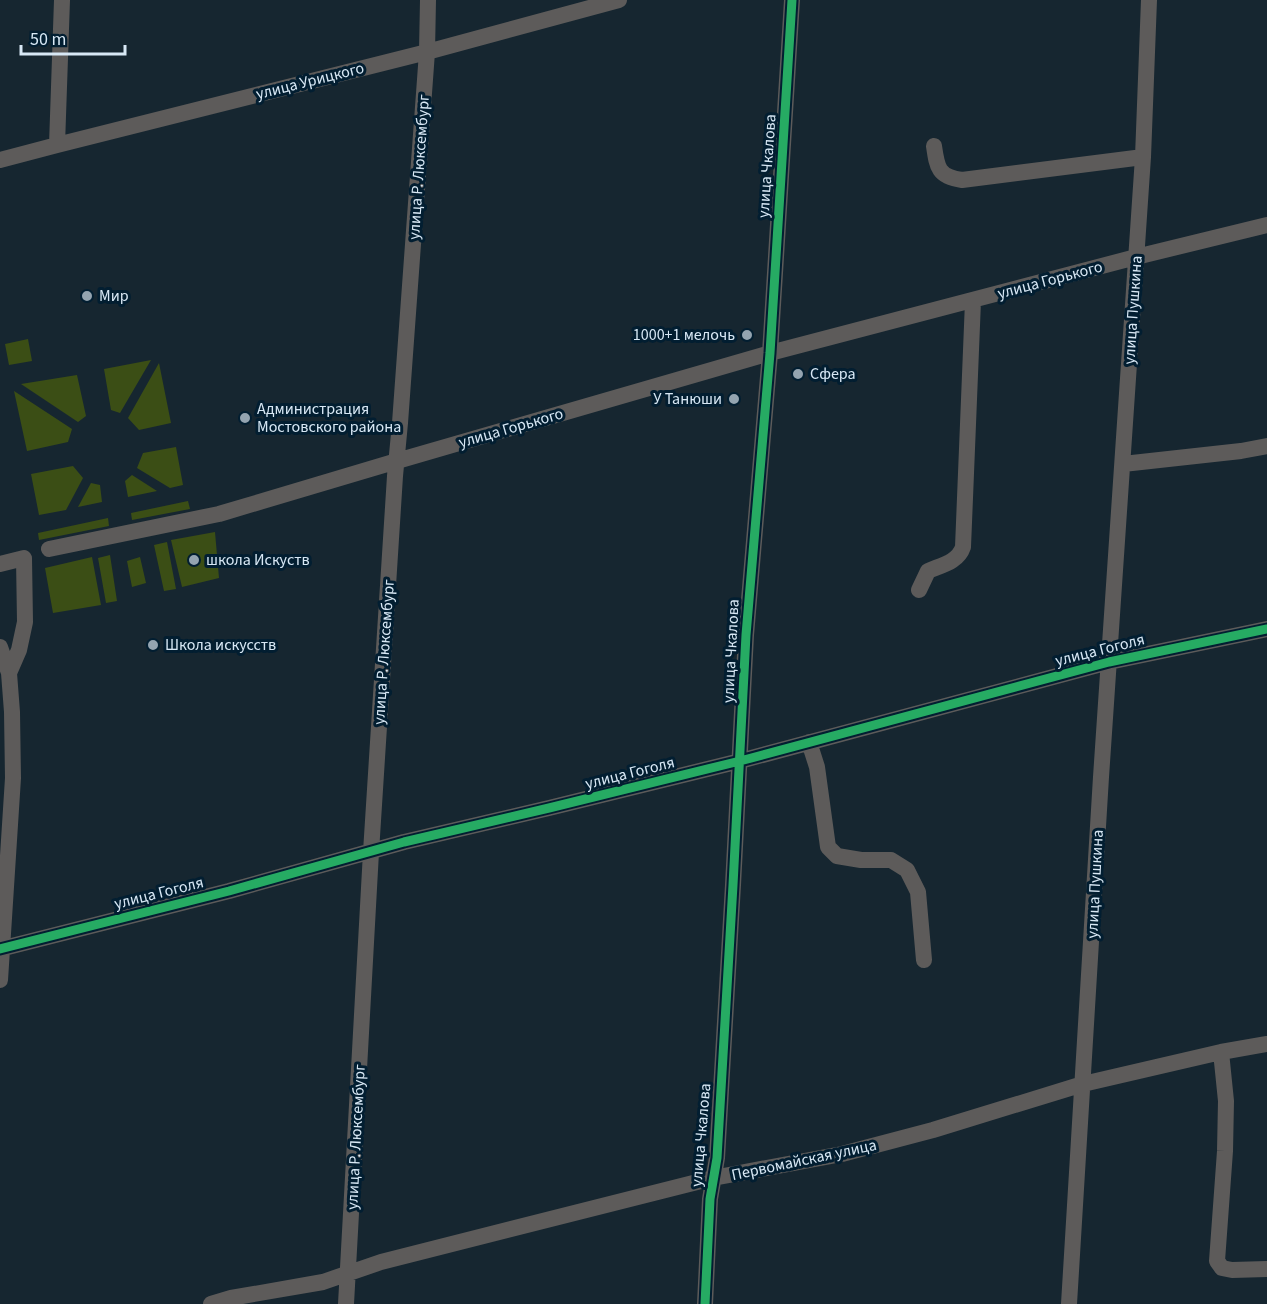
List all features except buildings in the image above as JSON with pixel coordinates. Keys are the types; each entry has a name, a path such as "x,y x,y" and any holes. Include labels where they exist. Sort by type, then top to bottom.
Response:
{"street":[{"path":"57,145 62,0"},
{"name":"улица Р. Люксембург","path":"346,1304 371,852 395,476 427,52 428,0"},
{"name":"улица Урицкого","path":"0,160 427,52 619,0"},
{"name":"улица Чкалова","path":"705,1304 710,1199 717,1158 746,635 770,353 792,0"},
{"name":"улица Пушкина","path":"1068,1304 1143,157 1149,0"},
{"path":"934,146 937,166 942,173 951,179 962,180 1143,157"},
{"name":"улица Горького","path":"49,549 219,514 397,460 770,353 1267,225"},
{"path":"919,590 928,572 954,561 960,555 963,547 973,301"},
{"path":"1123,464 1267,446"},
{"path":"0,564 24,558 25,621 20,650 9,673"},
{"name":"улица Гоголя","path":"1,949 229,891 404,842 740,761 1109,662 1267,629"},
{"path":"0,647 9,673 12,712 12,778 0,980"},
{"path":"809,742 817,767 828,847 837,856 861,860 891,860 907,870 918,892 924,960"},
{"name":"Первомайская улица","path":"211,1304 231,1298 323,1282 393,1259 713,1178 842,1154 933,1130 1083,1084 1221,1052 1267,1044"},
{"path":"1221,1052 1226,1101 1226,1131 1217,1261 1222,1268 1232,1270 1267,1269"}],"green space":[{"path":"28,339 32,361 9,365 5,344"},
{"path":"151,360 120,413 111,410 104,369"},
{"path":"159,363 171,423 139,430 128,418"},
{"path":"77,375 86,416 78,422 21,384"},
{"path":"14,391 72,429 68,442 27,451"},
{"path":"176,447 183,485 170,488 137,468 143,453"},
{"path":"73,466 83,478 66,510 39,515 31,474"},
{"path":"132,475 157,491 128,497 125,481"},
{"path":"91,483 100,485 102,502 78,507"},
{"path":"188,501 190,509 132,520 131,513"},
{"path":"108,518 109,526 39,540 38,533"},
{"path":"215,532 219,578 182,587 171,540"},
{"path":"167,542 176,589 164,591 154,545"},
{"path":"110,555 117,601 106,603 98,558"},
{"path":"92,557 101,605 53,613 45,568"},
{"path":"140,557 146,583 132,587 127,561"}],"cycle path":[{"path":"705,1304 710,1199 717,1158 746,635 770,353 792,0"},
{"path":"0,949 229,891 404,842 740,761 1109,662 1267,629"}],"place":[{"name":"Мир","path":"87,296"},
{"name":"1000+1 мелочь","path":"747,335"},
{"name":"Сфера","path":"798,374"},
{"name":"У Танюши","path":"734,399"},
{"name":"Администрация Мостовского района","path":"245,418"},
{"name":"школа Искуств","path":"194,560"},
{"name":"Школа искусств","path":"153,645"}]}
